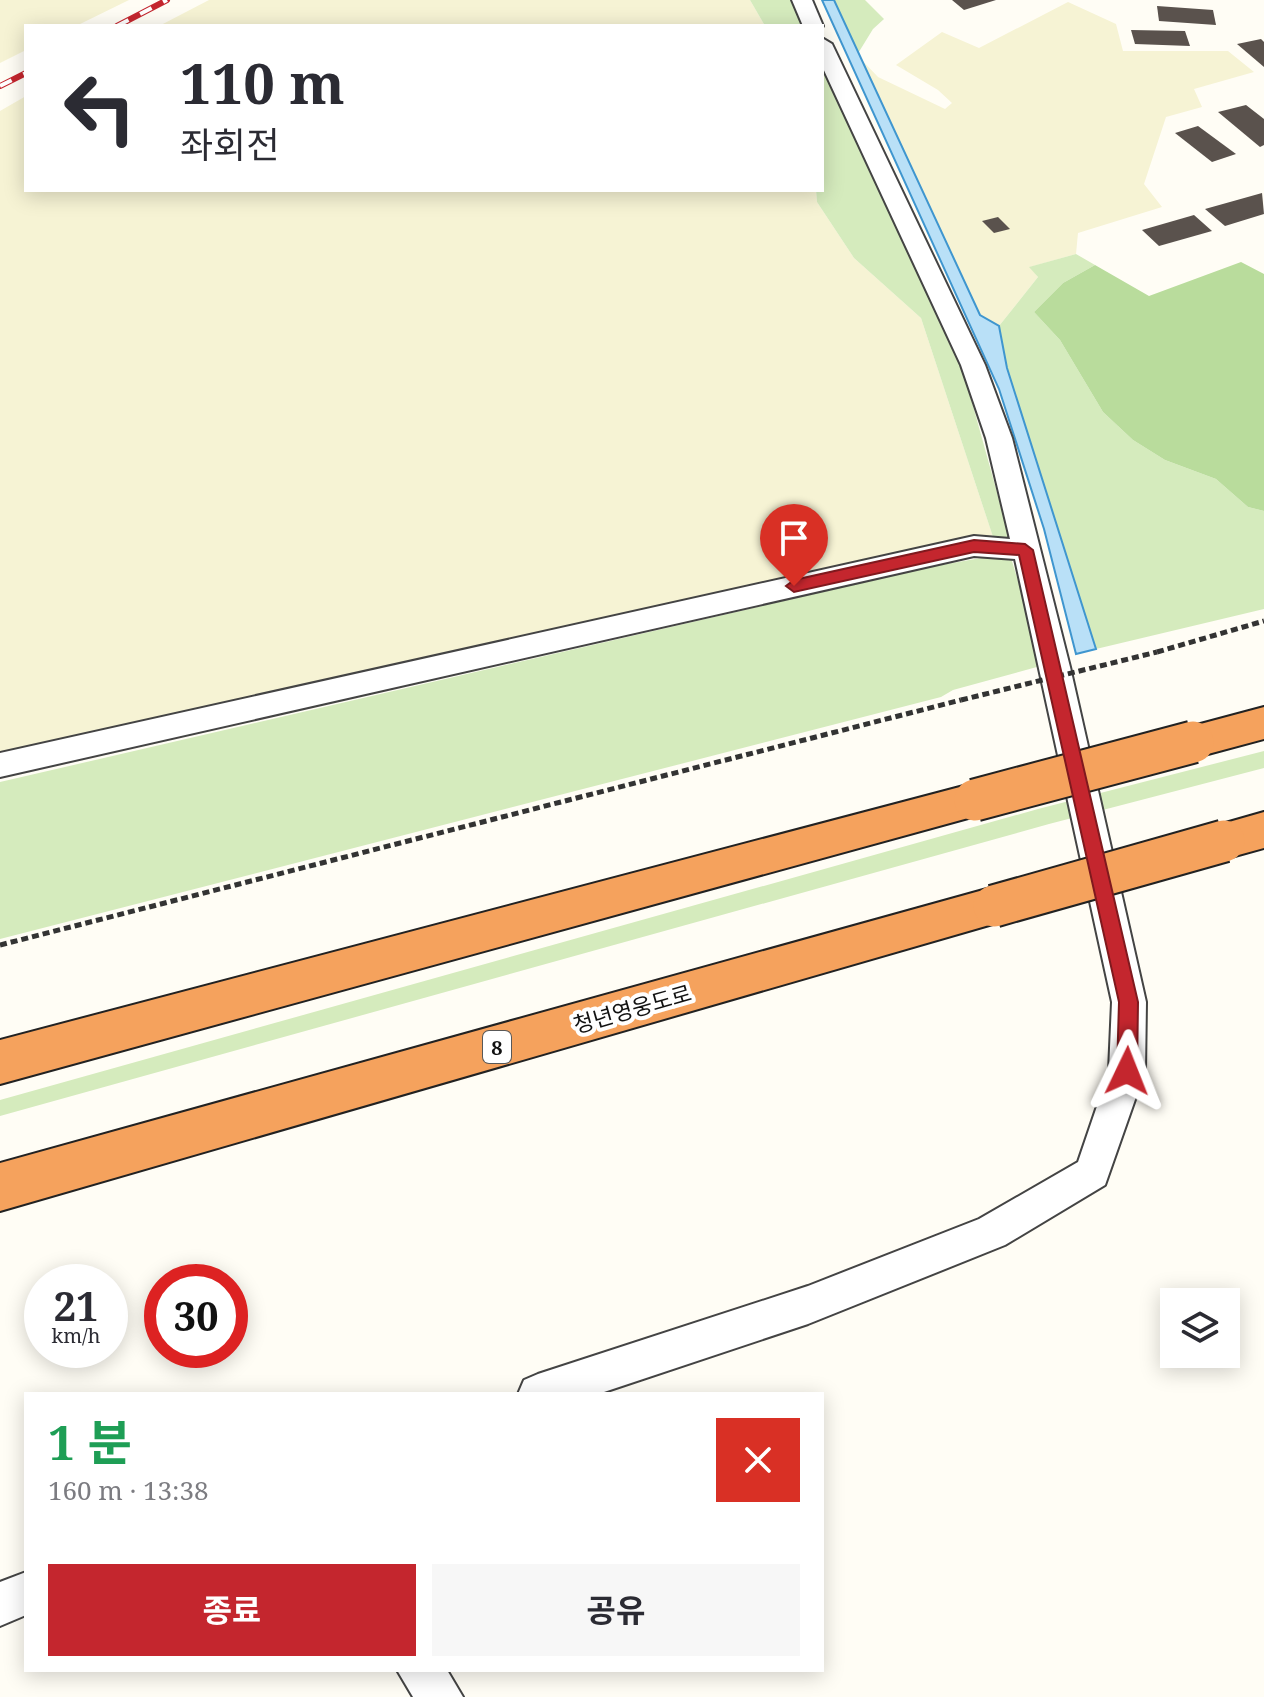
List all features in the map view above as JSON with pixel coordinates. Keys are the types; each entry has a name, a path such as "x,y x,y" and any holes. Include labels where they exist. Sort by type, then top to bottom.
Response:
{"highway":[{"path":"0,1062 1264,723"},
{"name":"청년영웅도로","path":"0,1187 1244,836"}],"street":[{"path":"802,0 812,24"},
{"path":"544,1392 808,1305 992,1232 1092,1173 1127,1071 1129,1002 999,438 973,365 824,48"},
{"path":"0,765 974,546 1025,550"},
{"path":"0,1604 24,1594"},
{"path":"421,1672 441,1697"}],"path":[{"path":"0,945 1157,652 1264,621"}],"shaded area":[{"path":"0,0 129,0 80,24 24,24 24,51 0,63"},
{"path":"209,0 750,0 764,24 163,24"},
{"path":"1068,2 1116,24 1123,51 1228,51 1254,72 1194,89 1202,107 1166,117 1144,184 1162,207 1078,233 1076,254 1030,267 1038,277 999,326 980,315 857,55 878,77 945,109 952,103 938,90 896,65 942,32 979,48"},
{"path":"24,97 24,192 816,192 817,202 854,258 921,318 994,540 0,758 0,111"}],"green space":[{"path":"750,0 794,0 805,24 764,24"},
{"path":"834,0 865,0 884,19 873,29 857,55"},
{"path":"824,64 957,348 1011,543 994,540 921,318 854,258 817,202 816,192 824,192"},
{"path":"1076,254 1095,265 1063,283 1034,312 1060,340 1103,412 1133,440 1165,460 1216,479 1248,507 1264,511 1264,609 1096,649 1007,368 999,326 1038,277 1029,267"},
{"path":"1241,262 1264,274 1264,511 1248,507 1216,479 1165,460 1133,440 1103,412 1060,340 1034,312 1063,283 1095,265 1149,296"},
{"path":"992,556 1011,558 1044,665 953,690 941,697 0,939 0,782 930,567"},
{"path":"1264,751 1264,768 1049,824 0,1116 0,1100 1038,809"}],"water":[{"path":"822,0 834,0 980,315 999,326 1007,368 1096,649 1076,654 1044,529 999,389"}],"building":[{"path":"952,0 996,0 964,10"},
{"path":"1157,6 1213,10 1216,25 1159,21"},
{"path":"1131,30 1185,31 1190,46 1135,44"},
{"path":"1261,39 1264,42 1264,67 1237,44"},
{"path":"1246,105 1264,119 1264,145 1260,147 1218,112"},
{"path":"1198,126 1236,154 1212,162 1175,133"},
{"path":"1262,193 1264,214 1225,226 1205,209"},
{"path":"1194,215 1212,231 1159,246 1142,230"},
{"path":"998,217 1010,229 994,233 982,221"}],"railway":[{"path":"121,24 167,0"},
{"path":"0,86 24,74"}],"route":[{"path":"794,586 974,546 1025,550 1055,667 1129,1002 1127,1071"}]}
